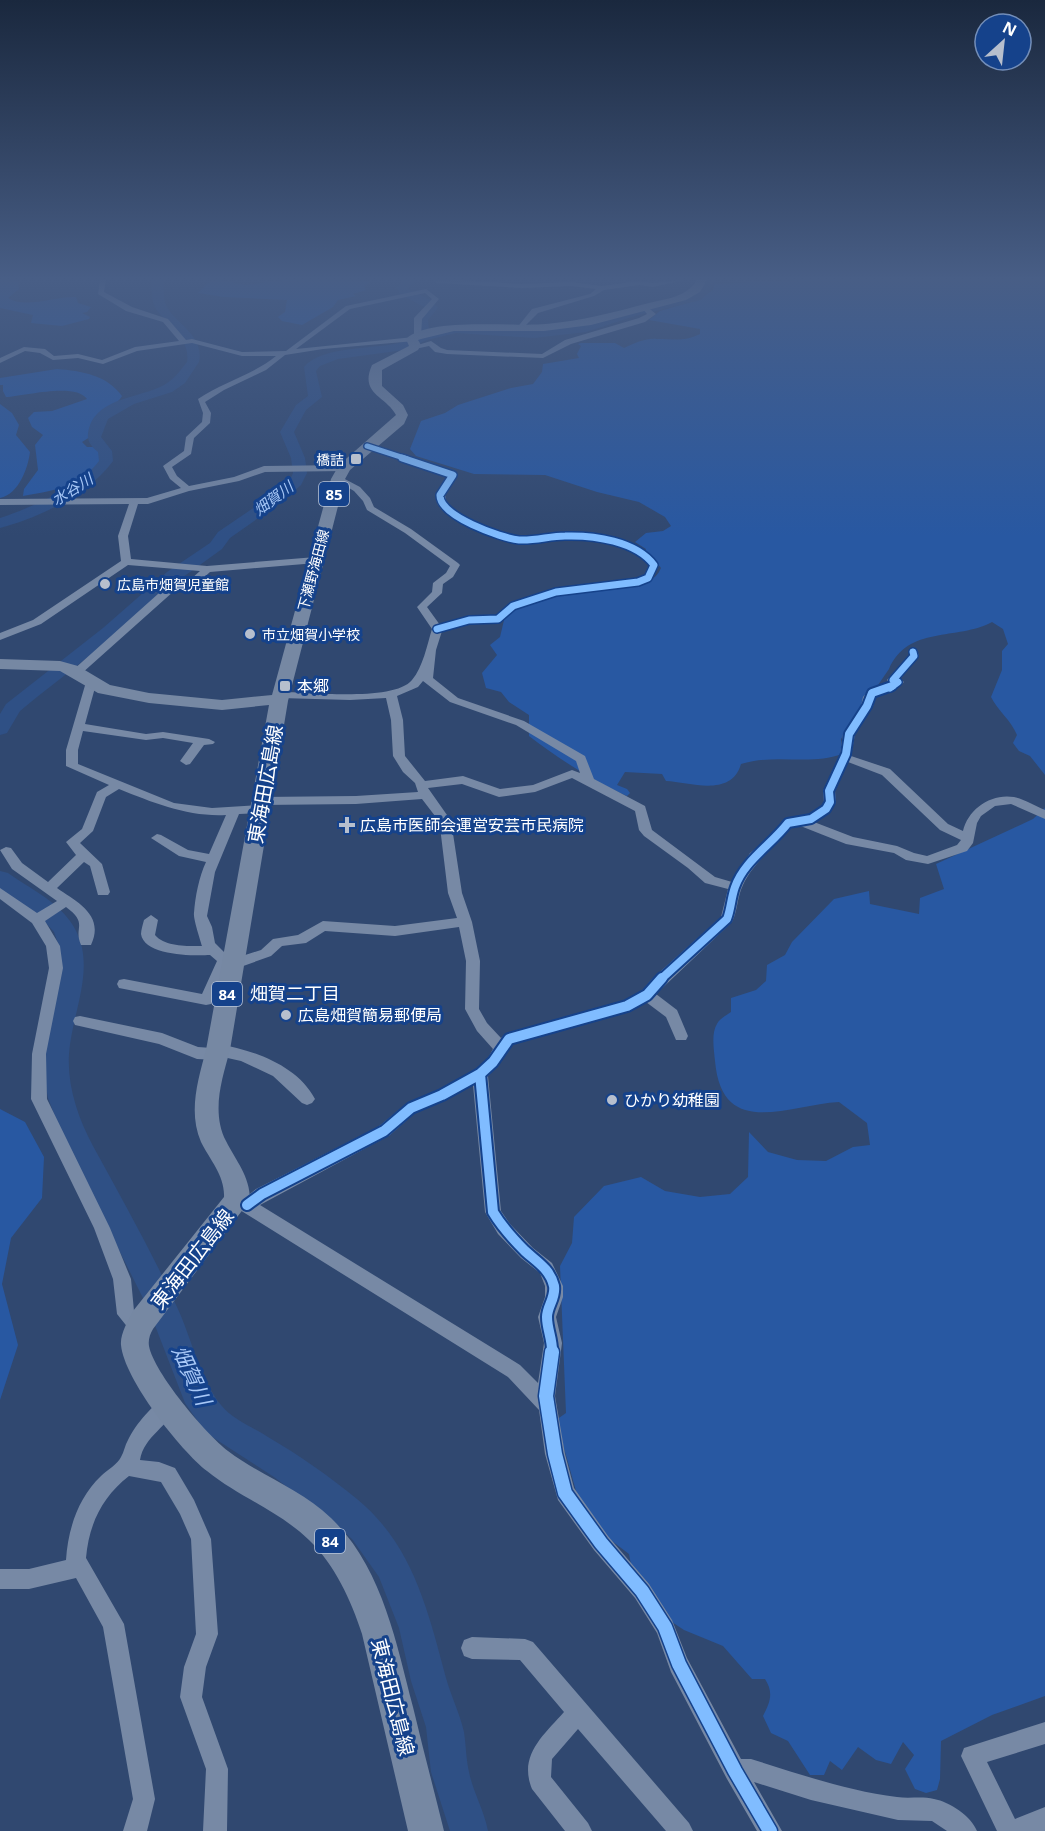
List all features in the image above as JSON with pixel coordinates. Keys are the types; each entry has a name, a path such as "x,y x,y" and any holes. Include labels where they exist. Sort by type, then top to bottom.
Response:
{"main road":[{"name":"85","path":"341,473 367,446 399,421 402,415 398,406 378,392 374,379 376,368 380,365"},
{"name":"下瀬野海田線","path":"280,698 341,473"},
{"name":"東海田広島線","path":"0,665 75,673 125,693 211,704 239,704 280,698 230,962 206,1110 210,1134 234,1177 242,1202 141,1324 135,1345 142,1364 191,1435 216,1460 300,1511 322,1532 350,1566 368,1603 378,1634 426,1831"}],"street":[{"path":"187,489 173,477 167,466 188,452 190,437 206,423 207,414 201,401 240,378 268,365"},
{"path":"367,446 449,472 453,478 442,489 442,504 450,512 496,535 515,540 566,536 609,542 636,550 646,556 654,566 648,578 638,582 556,592 519,603 498,619 469,620 437,629"},
{"path":"0,502 134,502 157,500 187,489 236,479 264,469 312,468 341,473 367,500 370,508 408,531 455,565 450,575 438,583 437,593 422,608 437,629"},
{"path":"126,562 123,536 134,502"},
{"path":"0,637 45,617 126,562 202,569 316,560"},
{"path":"202,569 202,576 184,590 172,587 75,673 80,728 72,743 69,761 72,766 172,806 212,812 234,811 261,805 356,800 424,790 463,780 499,793 535,788 572,774 641,809 645,830 710,880 735,887"},
{"path":"280,698 391,695 414,685 431,651 437,629"},
{"path":"431,651 432,656 427,674 429,682 454,700 520,723 581,759 589,781"},
{"path":"242,1202 384,1131 411,1107 480,1074 493,1062 509,1039 627,1006 647,995 657,983 727,919 732,907 735,887 755,856 774,840 786,824 811,819 826,809 830,802 829,791 844,757 849,734 867,706 870,695 892,687 898,682 893,680 914,656 914,652"},
{"path":"391,695 397,720 399,756 441,815 446,827 455,893 465,922 473,961 472,1009 482,1027 501,1048"},
{"path":"80,728 146,737 163,735 205,742 186,761"},
{"path":"844,757 886,772 944,827 968,838"},
{"path":"103,892 96,864 83,855 72,842 87,831 101,795 118,785"},
{"path":"801,822 850,841 897,850 920,860 928,860 962,848 976,814 991,803 1012,800 1045,815"},
{"path":"230,962 208,945 201,916 208,872 234,811"},
{"path":"157,838 184,853 213,859"},
{"path":"6,851 17,866 49,888 64,902 83,913 87,925 86,942"},
{"path":"49,888 83,855"},
{"path":"0,892 39,919 49,937 56,968 39,1054 39,1099 102,1227 122,1279 126,1314 141,1324"},
{"path":"39,919 64,902"},
{"path":"151,920 148,933 150,939 156,943 190,951 212,950"},
{"path":"124,984 206,1000 230,962 266,953 278,942 301,940 323,926 395,931 465,922"},
{"path":"647,995 672,1014 681,1036"},
{"path":"80,1021 162,1039 197,1053 217,1052 255,1059 277,1070 307,1099"},
{"path":"480,1074 493,1212 510,1235 546,1268 554,1286 554,1297 547,1317 553,1343 546,1404 555,1454 566,1493 601,1543 642,1591 665,1627 679,1664 735,1771 770,1831"},
{"path":"242,1202 514,1371 546,1404"},
{"path":"135,1831 144,1799 113,1624 90,1580 76,1560 77,1537 88,1508 106,1483 130,1464 134,1448 148,1427 169,1405"},
{"path":"130,1464 135,1469 159,1471 168,1475 188,1507 201,1539 207,1634 195,1667 191,1697 217,1769 215,1831"},
{"path":"0,1579 29,1579 79,1567"},
{"path":"472,1648 525,1650 681,1831"},
{"path":"579,1711 541,1755 540,1781 580,1831"},
{"path":"1009,1831 972,1756 1045,1732"},
{"path":"735,1771 751,1770 811,1790 898,1809 934,1810 952,1820 965,1831"},
{"path":"1014,1831 1045,1819"}],"shaded area":[{"path":"543,365 1045,365 1045,775 1030,756 1019,751 1013,743 1017,735 991,697 1002,670 1002,651 1008,644 1003,629 992,622 978,628 921,640 908,646 897,655 841,739 842,754 818,759 767,759 741,764 736,775 719,785 666,781 662,774 625,772 617,785 627,789 630,793 627,796 576,769 529,736 529,715 509,702 501,692 486,688 482,673 497,655 490,645 500,637 505,616 532,601 552,595 584,589 627,587 648,581 656,576 661,568 652,556 645,552 646,549 635,542 646,533 663,531 671,526 665,517 639,502 597,492 545,475 474,474 416,456 410,449 421,421 445,413 458,405 511,388 533,384 542,372"},
{"path":"57,369 93,375 109,383 122,396 94,427 93,435 82,442 87,447 101,447 105,454 93,473 83,480 59,489 23,496 24,489 38,470 35,445 43,435 32,427 28,418 34,412 52,411 87,399 72,391 49,391 6,397 3,385 0,385 0,378"},
{"path":"0,404 12,413 19,425 16,435 30,452 25,473 17,486 7,496 0,498"},
{"path":"1045,808 1045,1696 992,1715 941,1741 940,1779 937,1790 926,1793 915,1789 905,1769 914,1755 903,1742 891,1764 876,1760 858,1747 842,1770 830,1761 824,1775 810,1775 788,1741 771,1733 763,1716 770,1698 765,1679 752,1679 723,1646 684,1630 669,1620 632,1570 629,1554 608,1538 580,1505 556,1420 566,1413 560,1266 572,1243 574,1217 604,1186 641,1177 665,1191 700,1197 730,1194 748,1177 749,1132 768,1152 797,1160 826,1161 853,1147 870,1145 867,1123 839,1102 760,1112 744,1109 730,1101 720,1086 715,1061 713,1037 717,1024 731,1012 731,998 756,990 766,981 767,965 785,955 792,942 834,899 869,891 870,904 919,914 920,898 944,889 936,864 1033,819"},
{"path":"0,1109 25,1122 44,1157 42,1198 11,1238 2,1284 18,1345 0,1400"}],"waterway":[{"name":"水谷川","path":"0,523 32,512 56,500 98,472 106,461 105,451 96,443 94,437 98,422 103,416 129,401 167,389 180,380 191,365"},
{"name":"畑賀川","path":"0,729 13,708 30,693 109,632 173,576 216,546 224,535 279,497 296,482 300,473 298,458 287,432 301,408 315,397 310,371 312,365"},
{"name":"畑賀川","path":"0,878 53,916 65,931 71,946 71,980 56,1053 61,1098 77,1140 164,1310 196,1393 212,1418 316,1488 346,1511 379,1545 401,1585 416,1628 429,1681 444,1727 450,1772 469,1831"}],"cycle path":[{"path":"367,446 453,475 440,495 445,508 494,534 520,540 565,536 600,539 639,551 654,565 648,578 638,582 556,592 513,606 498,619 469,620 437,629"},
{"path":"247,1205 262,1194 384,1131 411,1108 442,1095 480,1074 493,1062 509,1039 627,1006 647,995 657,983 727,919 732,907 735,887 755,856 775,840 788,823 811,819 826,809 830,802 829,791 846,754 849,734 867,706 869,697 872,693 890,688 898,682 893,680 914,656 913,652"},
{"path":"480,1074 493,1212 504,1229 527,1253 546,1268 554,1286 554,1297 547,1317 553,1343 546,1396 555,1454 565,1493 601,1543 642,1591 665,1627 679,1664 735,1771 770,1831"}],"place":[{"name":"橋詰","path":"356,459"},
{"name":"広島市畑賀児童館","path":"105,584"},
{"name":"市立畑賀小学校","path":"250,634"},
{"name":"本郷","path":"285,686"},
{"name":"広島市医師会運営安芸市民病院","path":"347,825"},
{"name":"広島畑賀簡易郵便局","path":"286,1015"},
{"name":"ひかり幼稚園","path":"612,1100"}],"district":[{"name":"畑賀二丁目","path":"295,993"}]}
